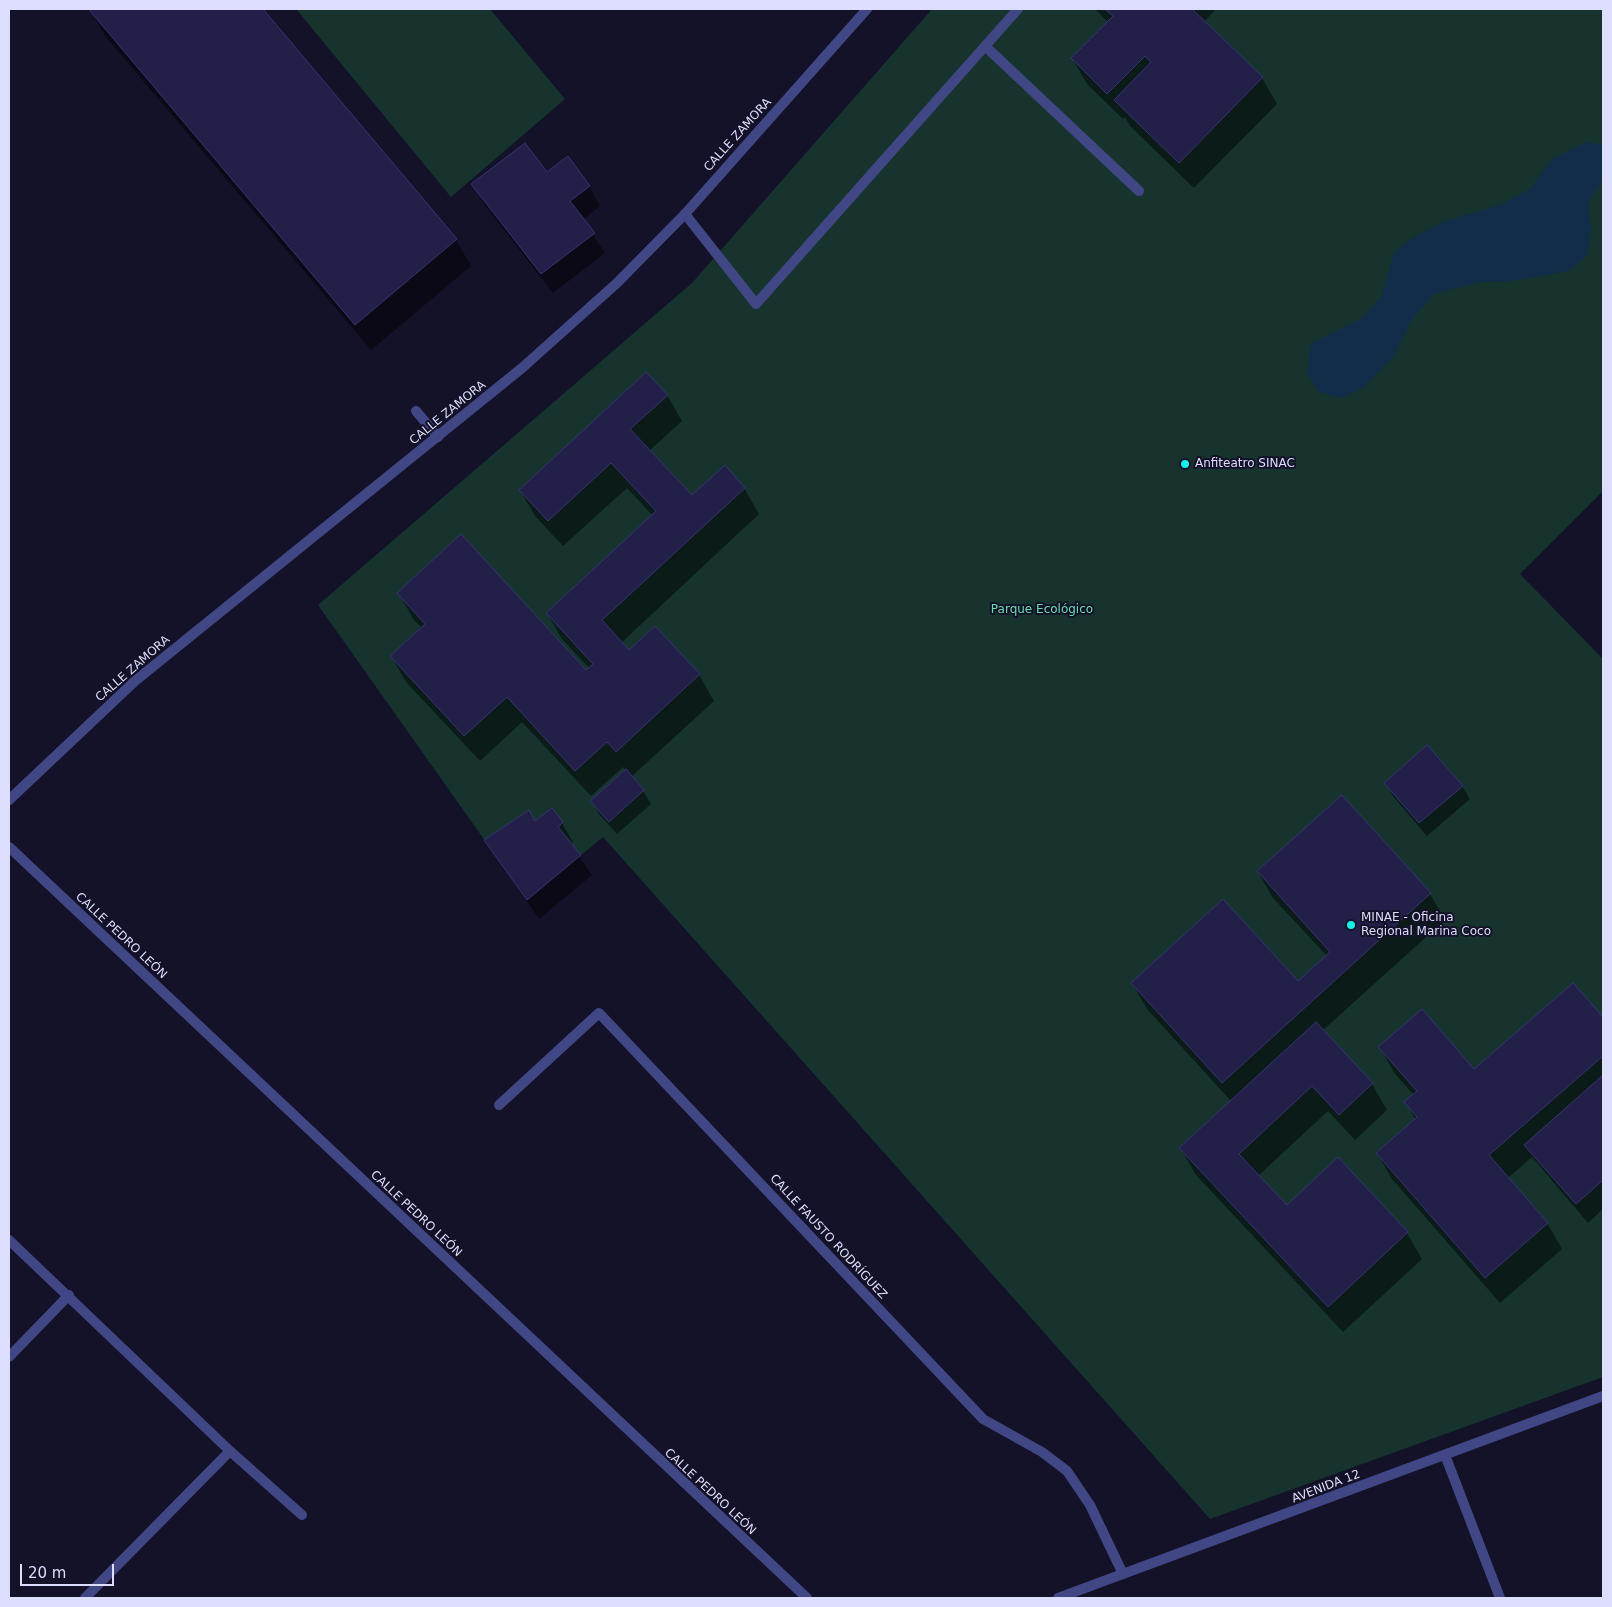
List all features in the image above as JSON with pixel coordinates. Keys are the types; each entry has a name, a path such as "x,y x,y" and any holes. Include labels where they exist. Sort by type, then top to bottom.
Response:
{"street":[{"name":"CALLE ZAMORA","path":"9,800 135,681 522,368 617,284 685,214 867,9"},
{"path":"685,214 756,304 1018,9"},
{"path":"985,46 1138,191"},
{"path":"416,411 438,437"},
{"name":"CALLE PEDRO LEÓN","path":"9,846 807,1598"},
{"name":"CALLE FAUSTO RODRÍGUEZ","path":"499,1106 599,1013 983,1419 1042,1452 1067,1471 1090,1505 1123,1574"},
{"path":"9,1240 69,1295 230,1451 302,1515"},
{"path":"9,1357 69,1295"},
{"name":"AVENIDA 12","path":"1058,1598 1603,1396"},
{"path":"86,1598 230,1451"},
{"path":"1445,1455 1500,1598"}],"green space":[{"path":"296,9 490,9 565,99 451,197"},
{"name":"Parque Ecológico","path":"932,9 1603,9 1603,491 1520,574 1603,659 1603,1377 1210,1519 603,837 527,900 318,605 692,283"}],"water":[{"path":"1587,142 1603,145 1603,179 1588,203 1591,229 1588,254 1569,271 1511,281 1480,282 1434,294 1412,319 1393,357 1364,387 1341,398 1319,392 1307,374 1311,344 1361,319 1382,296 1394,252 1412,238 1443,222 1500,205 1530,189 1551,160"}],"building":[{"path":"93,9 263,9 457,239 355,325 90,11"},
{"path":"1105,9 1192,9 1263,77 1179,163 1114,100 1151,62 1145,56 1107,94 1071,58 1113,16"},
{"path":"525,143 547,172 568,156 590,186 570,201 595,233 541,274 471,184"},
{"path":"646,372 668,395 630,429 692,495 725,465 745,488 602,620 629,650 655,626 700,674 616,752 607,742 575,771 507,697 464,736 390,656 425,624 397,593 461,534 586,670 593,664 546,613 656,511 611,463 548,521 519,490"},
{"path":"1427,745 1463,786 1419,823 1384,783"},
{"path":"626,769 644,790 609,822 590,801"},
{"name":"MINAE - Oficina Regional Marina Coco","path":"1342,795 1431,893 1222,1083 1131,983 1223,899 1298,981 1330,952 1257,871"},
{"path":"552,808 563,822 558,827 581,855 527,900 484,840 529,810 535,821"},
{"path":"1573,983 1603,1017 1603,1056 1489,1155 1548,1223 1485,1278 1376,1153 1417,1117 1404,1102 1417,1091 1378,1047 1422,1009 1474,1069"},
{"path":"1316,1022 1373,1083 1339,1115 1312,1086 1239,1154 1287,1205 1338,1157 1408,1232 1328,1307 1179,1148"},
{"path":"1603,1075 1603,1180 1576,1204 1524,1145"}],"place":[{"name":"Anfiteatro SINAC","path":"1185,464"},
{"name":"MINAE - Oficina Regional Marina Coco","path":"1351,925"}]}
